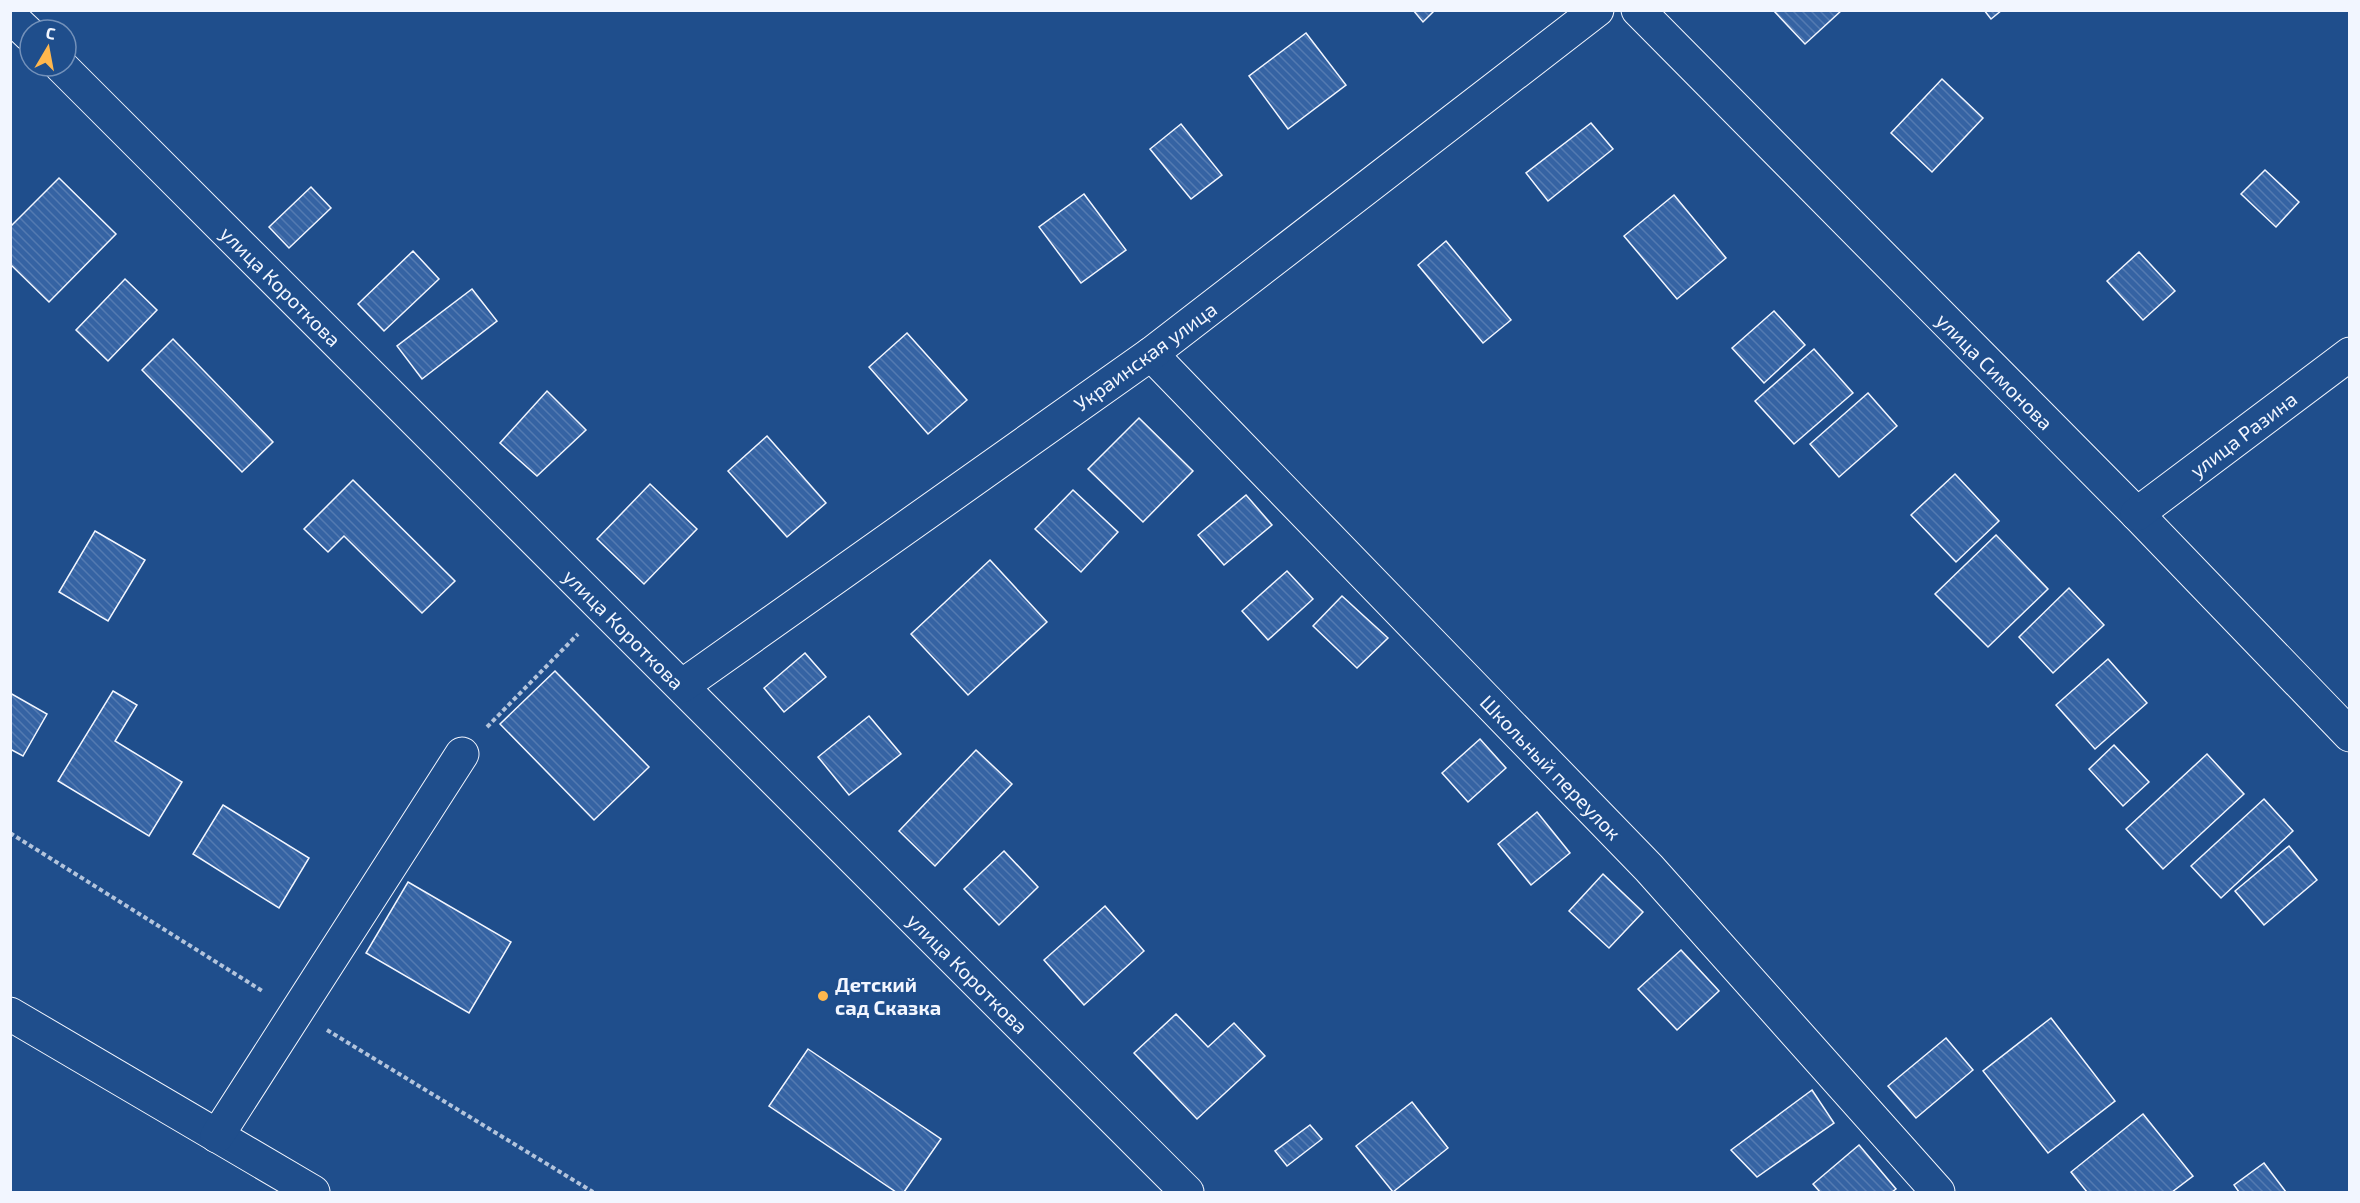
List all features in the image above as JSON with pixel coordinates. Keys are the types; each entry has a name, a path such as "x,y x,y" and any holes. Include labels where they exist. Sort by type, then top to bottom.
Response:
{"street":[{"name":"Украинская улица","path":"682,686 1151,354 1597,10"},
{"name":"улица Симонова","path":"1638,10 2137,514 2349,735"},
{"name":"улица Короткова","path":"73,78 1187,1192"},
{"name":"Школьный переулок","path":"1151,354 1649,868 1938,1192"},
{"name":"улица Разина","path":"2137,514 2349,354"},
{"path":"217,1136 462,754"},
{"path":"10,1014 313,1192"}],"path":[{"path":"462,754 603,608"}],"building":[{"path":"1413,10 1435,10 1423,22"},
{"path":"1773,10 1842,10 1805,44"},
{"path":"1984,10 2002,10 1991,19"},
{"path":"1306,33 1346,85 1288,129 1249,76"},
{"path":"1942,79 1983,118 1932,172 1891,133"},
{"path":"1591,123 1613,149 1548,201 1526,173"},
{"path":"1181,124 1222,175 1191,199 1150,149"},
{"path":"2265,170 2299,202 2276,227 2241,194"},
{"path":"59,178 116,234 49,302 10,264 10,227"},
{"path":"311,187 331,208 289,248 269,227"},
{"path":"1084,194 1126,250 1081,283 1039,227"},
{"path":"1674,195 1726,258 1677,299 1624,236"},
{"path":"1446,241 1511,320 1483,343 1418,265"},
{"path":"413,251 439,279 384,331 358,304"},
{"path":"2139,252 2175,291 2143,320 2107,281"},
{"path":"125,279 157,310 108,361 76,330"},
{"path":"472,289 497,321 422,379 397,346"},
{"path":"1774,311 1805,345 1764,383 1732,348"},
{"path":"907,333 967,400 928,434 869,367"},
{"path":"173,339 273,442 242,472 142,370"},
{"path":"1814,349 1853,393 1794,444 1755,401"},
{"path":"547,391 586,430 537,476 500,443"},
{"path":"1868,393 1897,426 1839,477 1810,444"},
{"path":"1139,418 1193,471 1143,522 1088,469"},
{"path":"767,436 826,503 787,537 728,471"},
{"path":"1955,474 1999,521 1956,562 1911,515"},
{"path":"353,480 455,581 422,613 344,536 328,552 304,529"},
{"path":"650,484 697,529 644,584 597,539"},
{"path":"1073,490 1118,532 1081,572 1035,529"},
{"path":"1246,495 1272,525 1224,565 1198,535"},
{"path":"95,531 145,560 108,621 59,592"},
{"path":"1996,535 2048,589 1988,647 1935,594"},
{"path":"990,560 1047,622 968,695 911,634"},
{"path":"1287,571 1313,599 1268,640 1242,611"},
{"path":"2069,588 2104,625 2053,673 2019,637"},
{"path":"1342,596 1388,638 1357,668 1313,626"},
{"path":"805,653 826,677 784,712 764,688"},
{"path":"2108,659 2147,703 2095,749 2056,705"},
{"path":"555,671 649,767 594,820 500,724"},
{"path":"113,691 137,705 115,741 182,782 149,836 58,781"},
{"path":"10,693 47,714 23,756 10,749"},
{"path":"869,716 901,754 849,795 818,757"},
{"path":"1480,739 1506,768 1468,802 1442,773"},
{"path":"2114,745 2149,782 2123,806 2089,769"},
{"path":"976,750 1012,784 935,866 899,831"},
{"path":"2207,754 2244,794 2163,869 2126,829"},
{"path":"2264,799 2293,831 2221,898 2191,866"},
{"path":"223,805 309,858 279,908 193,854"},
{"path":"1537,812 1570,853 1531,885 1498,844"},
{"path":"2289,846 2317,880 2264,925 2235,891"},
{"path":"1004,851 1038,887 999,925 964,889"},
{"path":"1603,874 1643,912 1609,948 1569,911"},
{"path":"408,882 511,942 469,1013 366,953"},
{"path":"1105,906 1144,951 1084,1005 1044,960"},
{"path":"1681,950 1719,991 1677,1030 1638,989"},
{"path":"1176,1014 1208,1047 1234,1023 1265,1056 1197,1119 1134,1053"},
{"path":"2051,1018 2115,1101 2048,1153 1983,1071"},
{"path":"1946,1038 1973,1070 1916,1118 1888,1086"},
{"path":"808,1049 941,1139 904,1192 896,1192 769,1106"},
{"path":"1812,1090 1834,1123 1757,1177 1731,1150"},
{"path":"1412,1102 1448,1148 1393,1192 1356,1146"},
{"path":"2143,1114 2193,1176 2172,1192 2087,1192 2071,1172"},
{"path":"1310,1125 1322,1139 1287,1166 1275,1151"},
{"path":"1859,1145 1896,1189 1892,1192 1820,1192 1813,1184"},
{"path":"2264,1163 2286,1192 2239,1192 2234,1185"}],"place":[{"name":"Детский сад Сказка","path":"823,996"}]}
